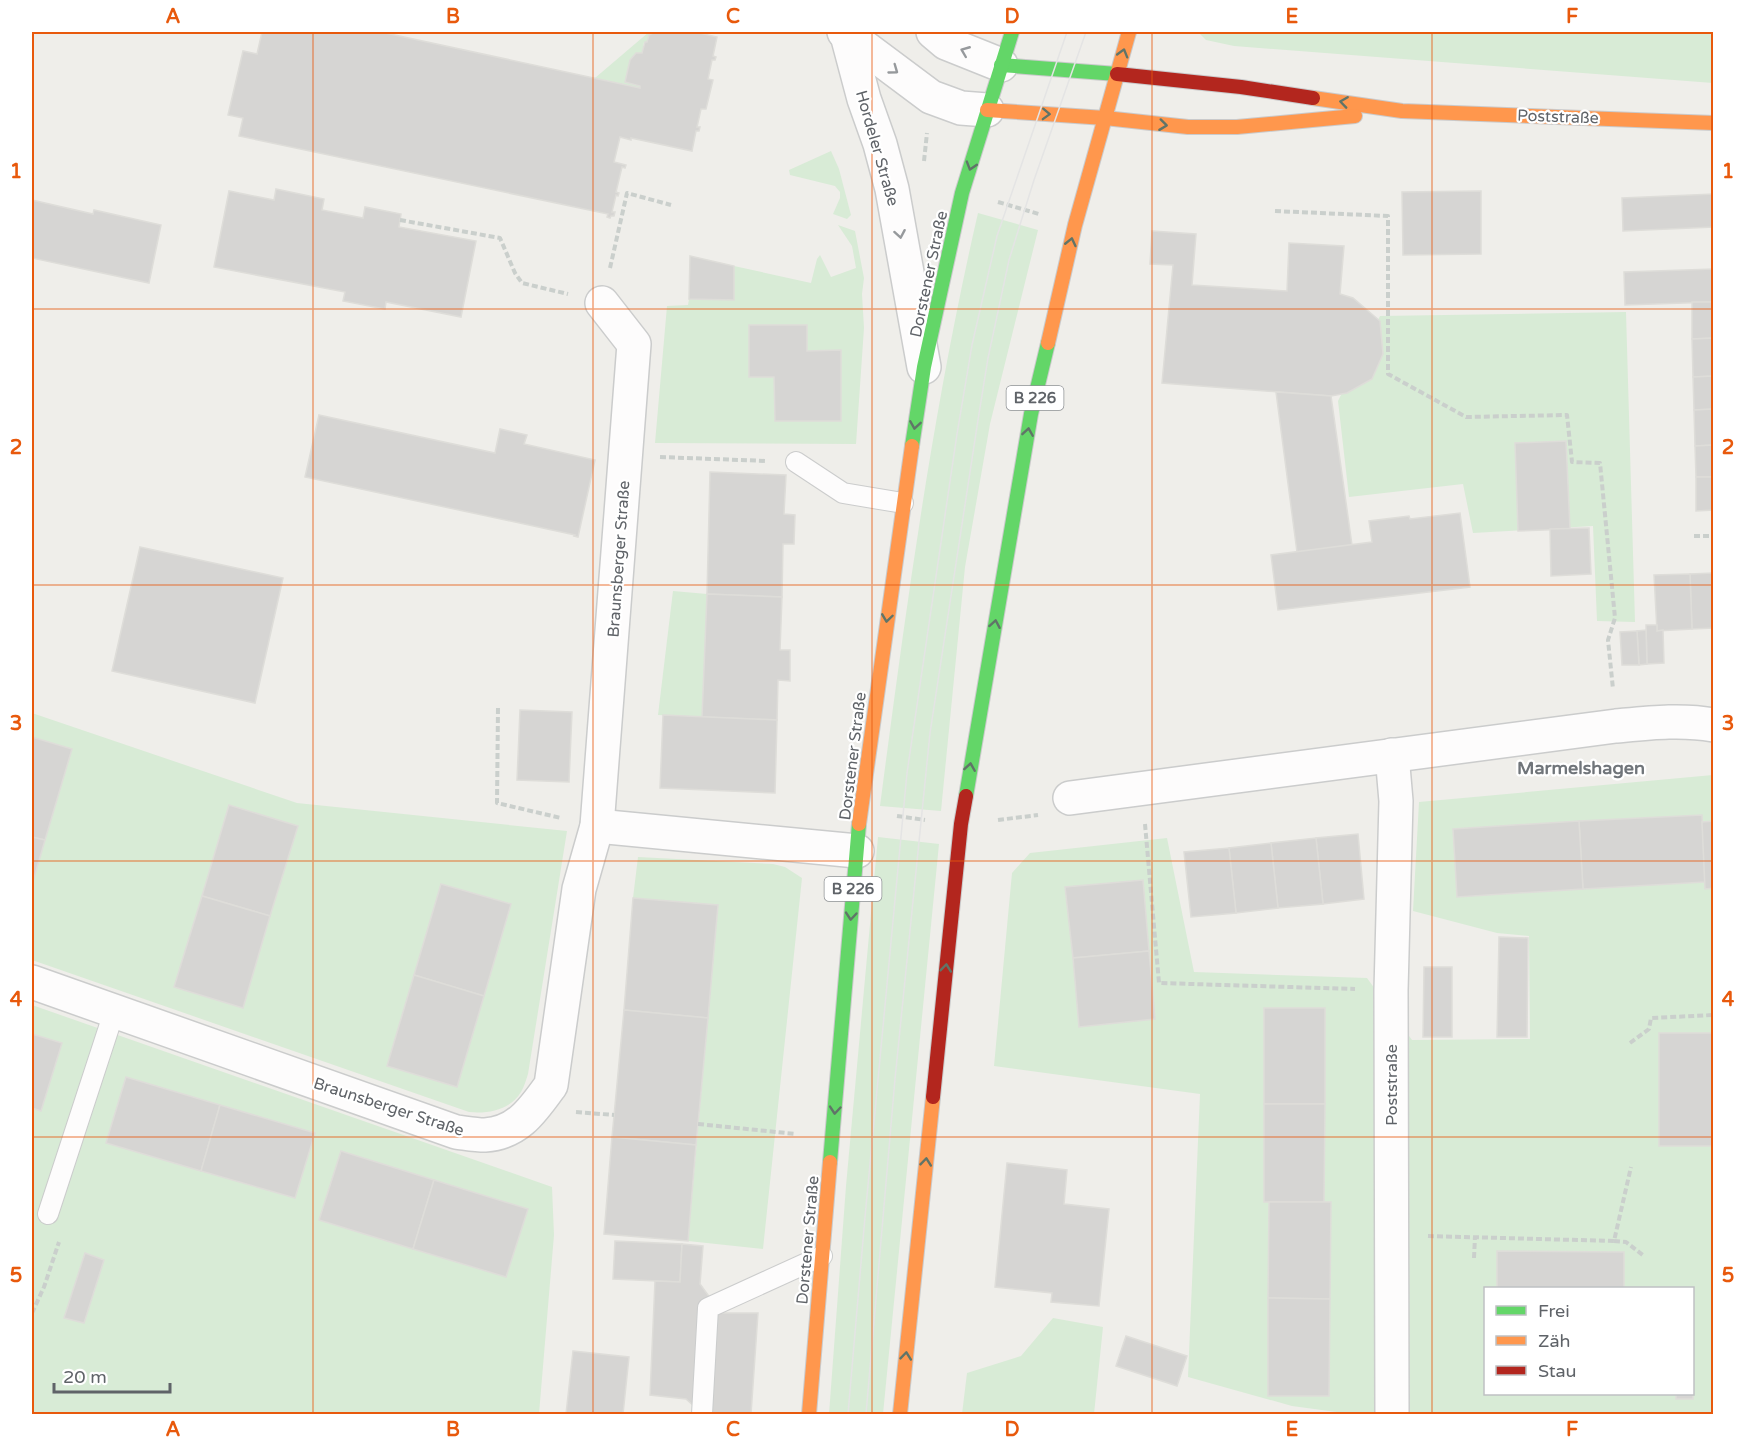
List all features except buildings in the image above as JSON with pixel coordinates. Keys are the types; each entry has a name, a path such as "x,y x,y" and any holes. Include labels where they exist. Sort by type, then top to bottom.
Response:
{"main road":[{"name":"Dorstener Straße","path":"808,1414 860,812 903,503 924,367 962,193 1012,32"},
{"name":"B 226","path":"900,1414 961,824 1031,414 1075,225 1129,32"},
{"path":"1001,65 1117,74"},
{"name":"Poststraße","path":"1117,74 1241,87 1402,111 1713,123"},
{"path":"987,110 1105,118"},
{"name":"Poststraße","path":"1105,118 1188,128 1237,128 1402,111"}],"street":[{"path":"933,32 946,43 1001,65"},
{"name":"Hordeler Straße","path":"846,33 932,97 961,108 987,110"},
{"name":"Hordeler Straße","path":"846,33 892,189 924,367"},
{"name":"Braunsberger Straße","path":"32,982 456,1131 485,1135 514,1128 535,1108 551,1084 579,889 597,826 634,344 602,303"},
{"path":"1070,798 1616,726 1659,722 1713,725"},
{"name":"Poststraße","path":"1392,755 1396,801 1391,990 1392,1414"},
{"path":"597,826 857,851"}],"lane":[{"path":"796,462 843,493 903,503"},
{"path":"48,1214 114,1012"},
{"path":"702,1414 708,1308 822,1256"}],"path":[{"path":"924,169 927,128"},
{"path":"400,220 500,238 515,273 522,283 602,303 627,193 671,205"},
{"path":"990,200 1042,214"},
{"path":"1275,211 1388,216 1389,374 1466,417 1567,415 1572,462 1600,463 1615,618 1608,640 1616,726"},
{"path":"626,455 796,462"},
{"path":"1694,536 1713,536"},
{"path":"498,708 497,803 597,826"},
{"path":"1143,788 1159,983 1391,990"},
{"path":"860,812 961,824 1045,814 1070,798"},
{"path":"1630,1043 1649,1029 1651,1018 1713,1015"},
{"path":"698,1124 832,1138"},
{"path":"1614,1241 1631,1167"},
{"path":"32,1313 44,1287 63,1229 48,1214"},
{"path":"1391,1234 1626,1242 1644,1256"},
{"path":"1474,1258 1475,1237"}],"green space":[{"path":"649,32 655,32 649,35 647,42 644,42 642,53 636,53 630,60 625,82 640,86 640,88 595,78"},
{"path":"1198,32 1713,32 1713,83 1234,46 1206,40"},
{"path":"831,151 839,169 851,215 847,219 833,214 840,198 840,192 835,186 790,175 789,170"},
{"path":"978,213 1038,230 990,424 965,567 941,811 880,806 934,434"},
{"path":"838,225 855,231 864,278 862,294 864,328 856,444 655,443 667,306 688,305 689,299 734,300 734,266 811,283 820,255 831,277 856,268 852,246"},
{"path":"1626,312 1635,622 1597,621 1593,526 1473,533 1463,484 1349,497 1338,401 1380,316"},
{"path":"673,591 707,594 702,717 658,715"},
{"path":"32,713 297,803 567,831 528,1074 516,1098 498,1110 469,1112 32,960"},
{"path":"1713,775 1713,1414 1351,1414 1292,1406 1188,1377 1200,1094 994,1066 1012,873 1030,853 1167,838 1194,972 1367,978 1412,1040 1530,1039 1529,936 1497,933 1413,911 1419,802"},
{"path":"878,837 939,844 883,1414 829,1414 846,1186"},
{"path":"638,857 773,864 785,867 802,878 763,1249 688,1241 718,905 633,898"},
{"path":"32,1005 552,1187 554,1235 539,1414 32,1414"},
{"path":"1053,1318 1103,1327 1094,1414 962,1414 967,1373 1021,1356"}],"tram line":[{"path":"848,1414 907,773 957,434 972,345 997,236 1067,32"},
{"path":"866,1414 895,1079 930,733 978,420 988,358 1009,260 1034,180 1086,32"}],"traffic: fast":[{"path":"912,446 924,367 962,193 1012,32"},
{"path":"1001,65 1117,74"},
{"path":"966,796 1031,414 1048,343"},
{"path":"830,1162 859,824"}],"traffic: slow":[{"path":"1048,343 1075,225 1129,32"},
{"path":"1313,98 1402,111 1714,123"},
{"path":"987,110 1105,118"},
{"path":"1105,118 1188,127 1237,127 1355,116"},
{"path":"859,824 912,446"},
{"path":"900,1414 933,1097"},
{"path":"809,1414 830,1162"}],"traffic: jam":[{"path":"1117,74 1241,87 1313,98"},
{"path":"933,1097 961,824 966,796"}],"district":[{"name":"Marmelshagen","path":"1581,768"}]}
